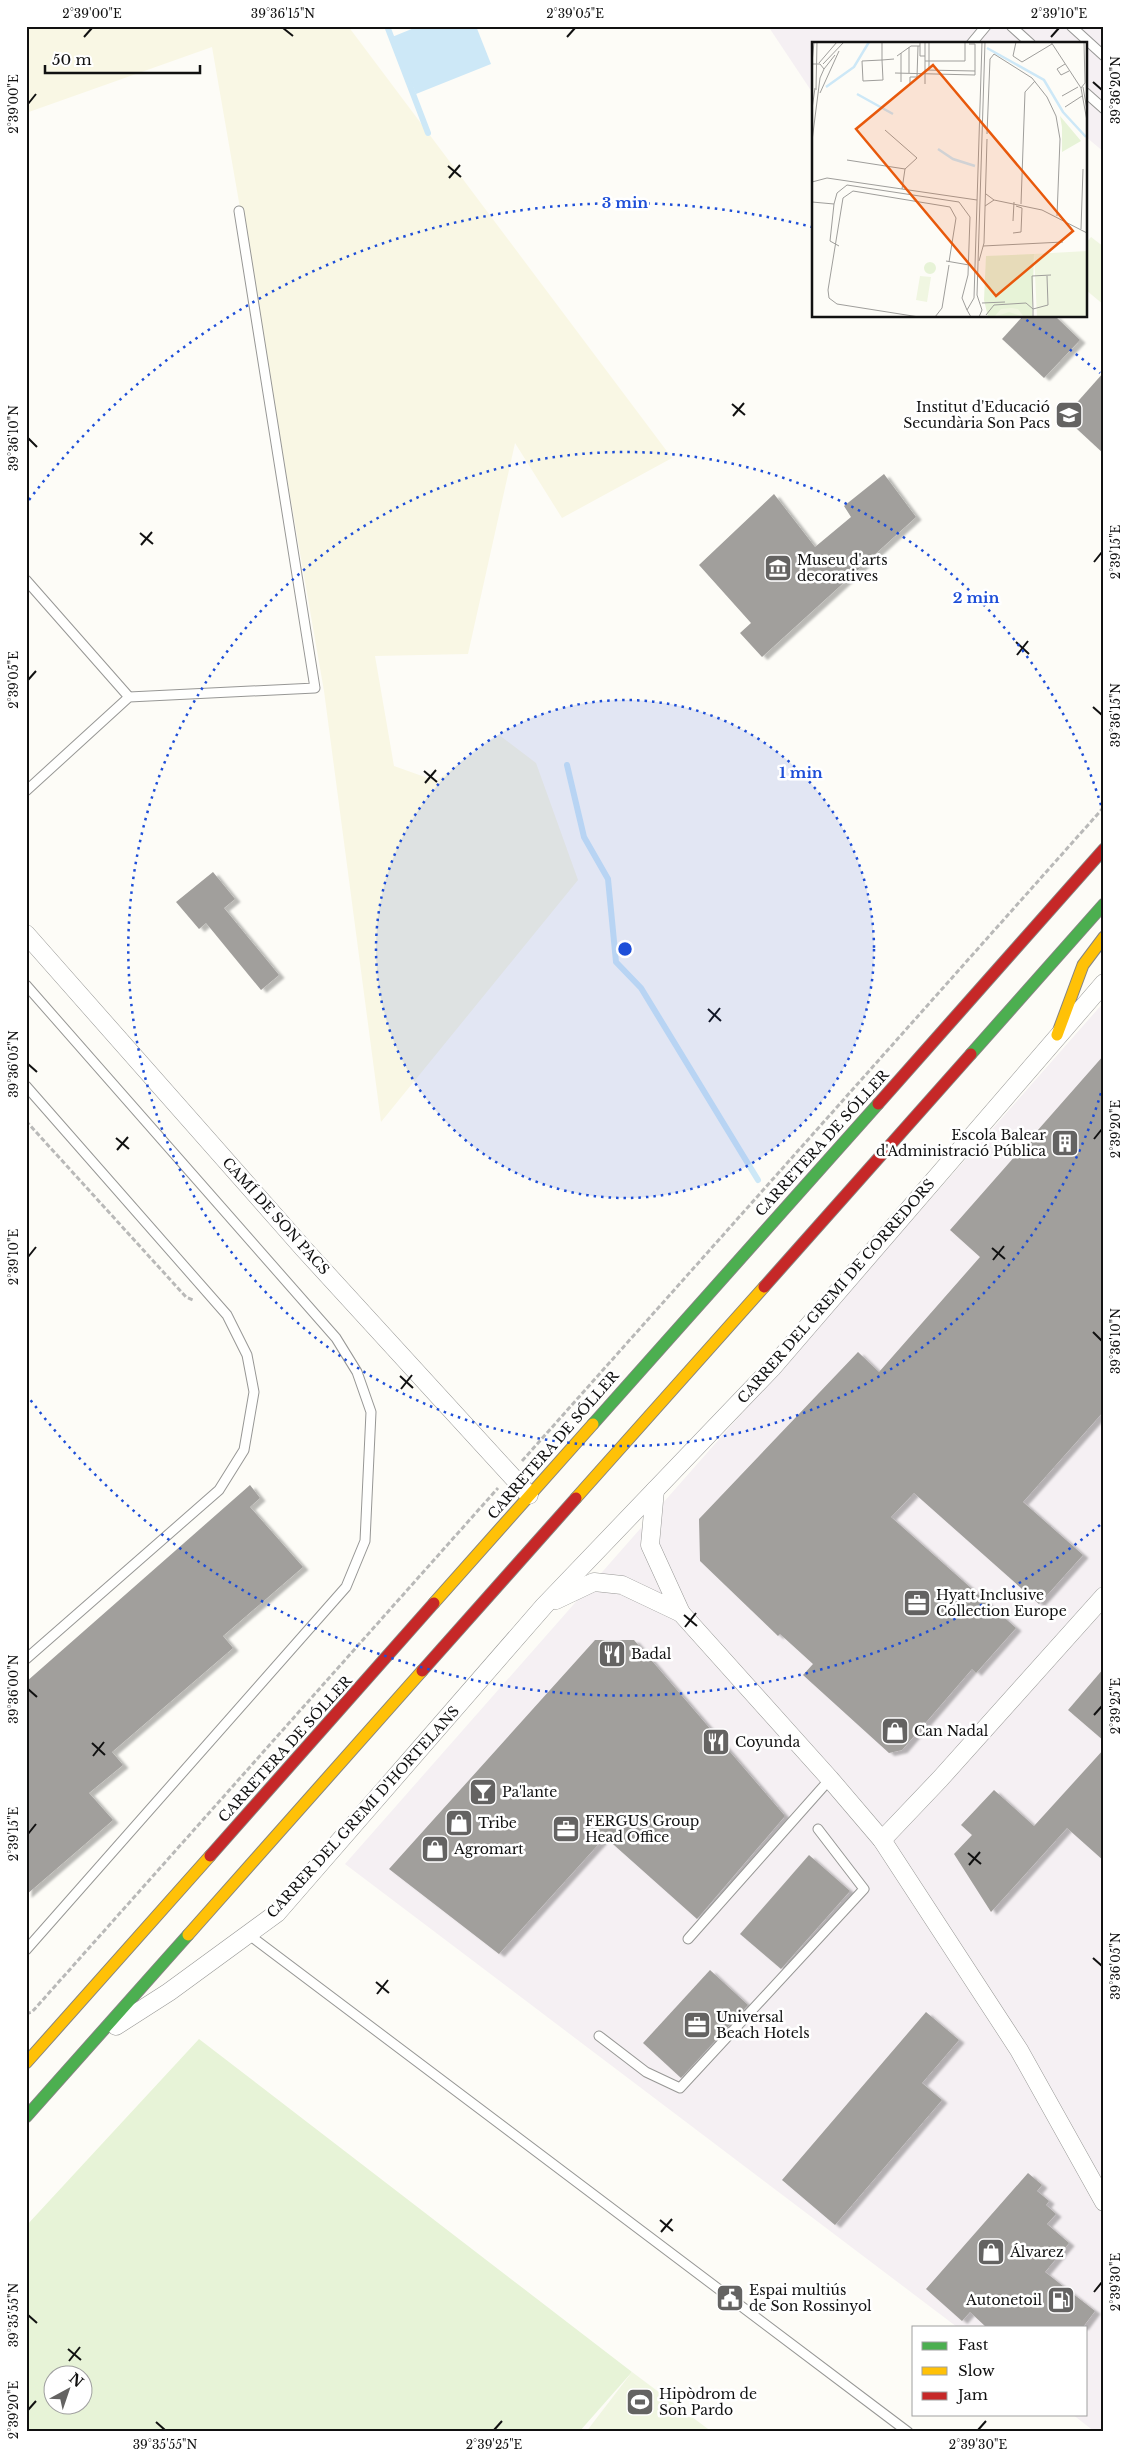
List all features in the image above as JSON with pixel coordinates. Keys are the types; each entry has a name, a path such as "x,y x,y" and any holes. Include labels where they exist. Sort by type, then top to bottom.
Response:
{"main road":[{"name":"CARRETERA DE SÓLLER","path":"26,2063 1104,849"},
{"path":"26,2117 1104,904"},
{"path":"1057,1035 1083,966 1104,937"}],"street":[{"name":"CAMÍ DE SON PACS","path":"26,934 310,1255 529,1495"},
{"name":"CARRER DEL GREMI DE CORREDORS","path":"600,1548 772,1368 1104,982"},
{"path":"655,1490 650,1545 681,1613 830,1779 882,1840 1019,2050 1104,2202"},
{"name":"CARRER DEL GREMI D'HORTELANS","path":"95,2040 169,1992 277,1913 544,1606 600,1548"},
{"path":"544,1606 594,1582 622,1585 681,1613"},
{"path":"882,1840 947,1772 1104,1596"}],"lane":[{"path":"973,42 986,26"},
{"path":"1011,26 1029,42"},
{"path":"1071,26 1104,56"},
{"path":"1088,95 1104,109"},
{"path":"26,791 129,697 316,688 239,211"},
{"path":"26,580 129,697"},
{"path":"26,985 336,1338 356,1372 371,1412 365,1540 346,1587 26,1950"},
{"path":"26,1086 227,1315 247,1355 254,1392 244,1450 219,1490 26,1659"},
{"path":"688,1939 830,1779"},
{"path":"599,2036 646,2072 680,2088 864,1889 818,1828"},
{"path":"248,1934 908,2432"}],"path":[{"path":"26,2014 32,2012 1104,807"},
{"path":"26,1121 186,1297 195,1300"}],"shaded area":[{"path":"26,26 348,26 672,458 562,518 515,443 468,654 375,656 394,766 436,781 499,735 536,763 578,880 381,1122 324,691 212,47 26,113"},
{"path":"768,26 1104,26 1104,152 1088,139 1088,42 812,42 812,92"},
{"path":"1104,1002 1104,2432 1095,2432 1075,2416 1088,2416 1088,2326 956,2326 345,1864"}],"green space":[{"path":"1091,237 1104,247 1104,305 1088,292 1088,241"},
{"path":"199,2039 632,2372 579,2432 26,2432 26,2226"},
{"name":"Hipòdrom de Son Pardo","path":"632,2372 712,2432 586,2432"}],"water":[{"path":"419,26 476,26 491,64 416,94 392,37"}],"building":[{"path":"1021,318 1057,318 1080,340 1044,378 1002,339"},
{"path":"1104,372 1104,454 1064,417"},
{"name":"Museu d'arts decoratives","path":"884,474 916,517 762,657 740,633 751,623 699,565 774,494 815,547 851,517 844,506"},
{"path":"213,872 235,899 224,908 279,975 261,990 206,923 199,929 176,902"},
{"path":"1104,1055 1104,1411 1023,1502 1083,1555 1039,1604 914,1493 891,1517 1016,1628 976,1673 972,1669 902,1750 889,1753 803,1675 813,1664 780,1634 778,1636 700,1561 699,1519 858,1352 879,1372 980,1257 950,1230"},
{"path":"250,1485 260,1498 250,1507 303,1567 223,1636 233,1648 112,1752 123,1765 89,1793 113,1820 26,1895 26,1682"},
{"path":"595,1640 634,1640 785,1816 697,1919 605,1837 499,1954 389,1869"},
{"path":"1104,1668 1104,1741 1068,1710"},
{"path":"1104,1749 1104,1861 1067,1828 991,1912 954,1854 972,1835 961,1825 994,1790 1034,1826"},
{"path":"809,1855 850,1891 781,1969 740,1934"},
{"name":"Universal Beach Hotels","path":"710,1970 748,2005 681,2078 643,2043"},
{"path":"926,2012 959,2040 922,2083 942,2100 835,2225 782,2180"},
{"path":"1028,2173 1042,2185 1037,2191 1049,2201 1046,2205 1056,2214 1047,2224 1069,2243 1045,2272 1095,2311 1084,2326 985,2326 970,2312 962,2321 926,2289"}],"waterway":[{"path":"387,26 428,133"},
{"path":"567,765 584,837 608,879 616,962 641,988 758,1180"}],"traffic: fast":[{"path":"971,1054 1104,904"},
{"path":"593,1424 878,1104"},
{"path":"26,2117 188,1935"}],"traffic: slow":[{"path":"1057,1035 1083,965 1104,937"},
{"path":"576,1498 764,1287"},
{"path":"434,1603 593,1424"},
{"path":"188,1935 422,1671"},
{"path":"26,2063 210,1856"}],"traffic: jam":[{"path":"878,1104 1104,849"},
{"path":"764,1287 971,1054"},
{"path":"422,1671 576,1498"},
{"path":"210,1856 434,1603"}],"place":[{"name":"Institut d'Educació Secundària Son Pacs","path":"1069,415"},
{"name":"Museu d'arts decoratives","path":"778,568"},
{"name":"Escola Balear d'Administració Pública","path":"1065,1143"},
{"name":"Hyatt Inclusive Collection Europe","path":"917,1603"},
{"name":"Badal","path":"612,1654"},
{"name":"Can Nadal","path":"895,1731"},
{"name":"Coyunda","path":"716,1742"},
{"name":"Pa'lante","path":"483,1792"},
{"name":"Tribe","path":"459,1823"},
{"name":"FERGUS Group Head Office","path":"566,1829"},
{"name":"Agromart","path":"435,1849"},
{"name":"Universal Beach Hotels","path":"697,2025"},
{"name":"Álvarez","path":"991,2252"},
{"name":"Espai multiús de Son Rossinyol","path":"730,2298"},
{"name":"Autonetoil","path":"1061,2300"},
{"name":"Hipòdrom de Son Pardo","path":"640,2402"}]}
